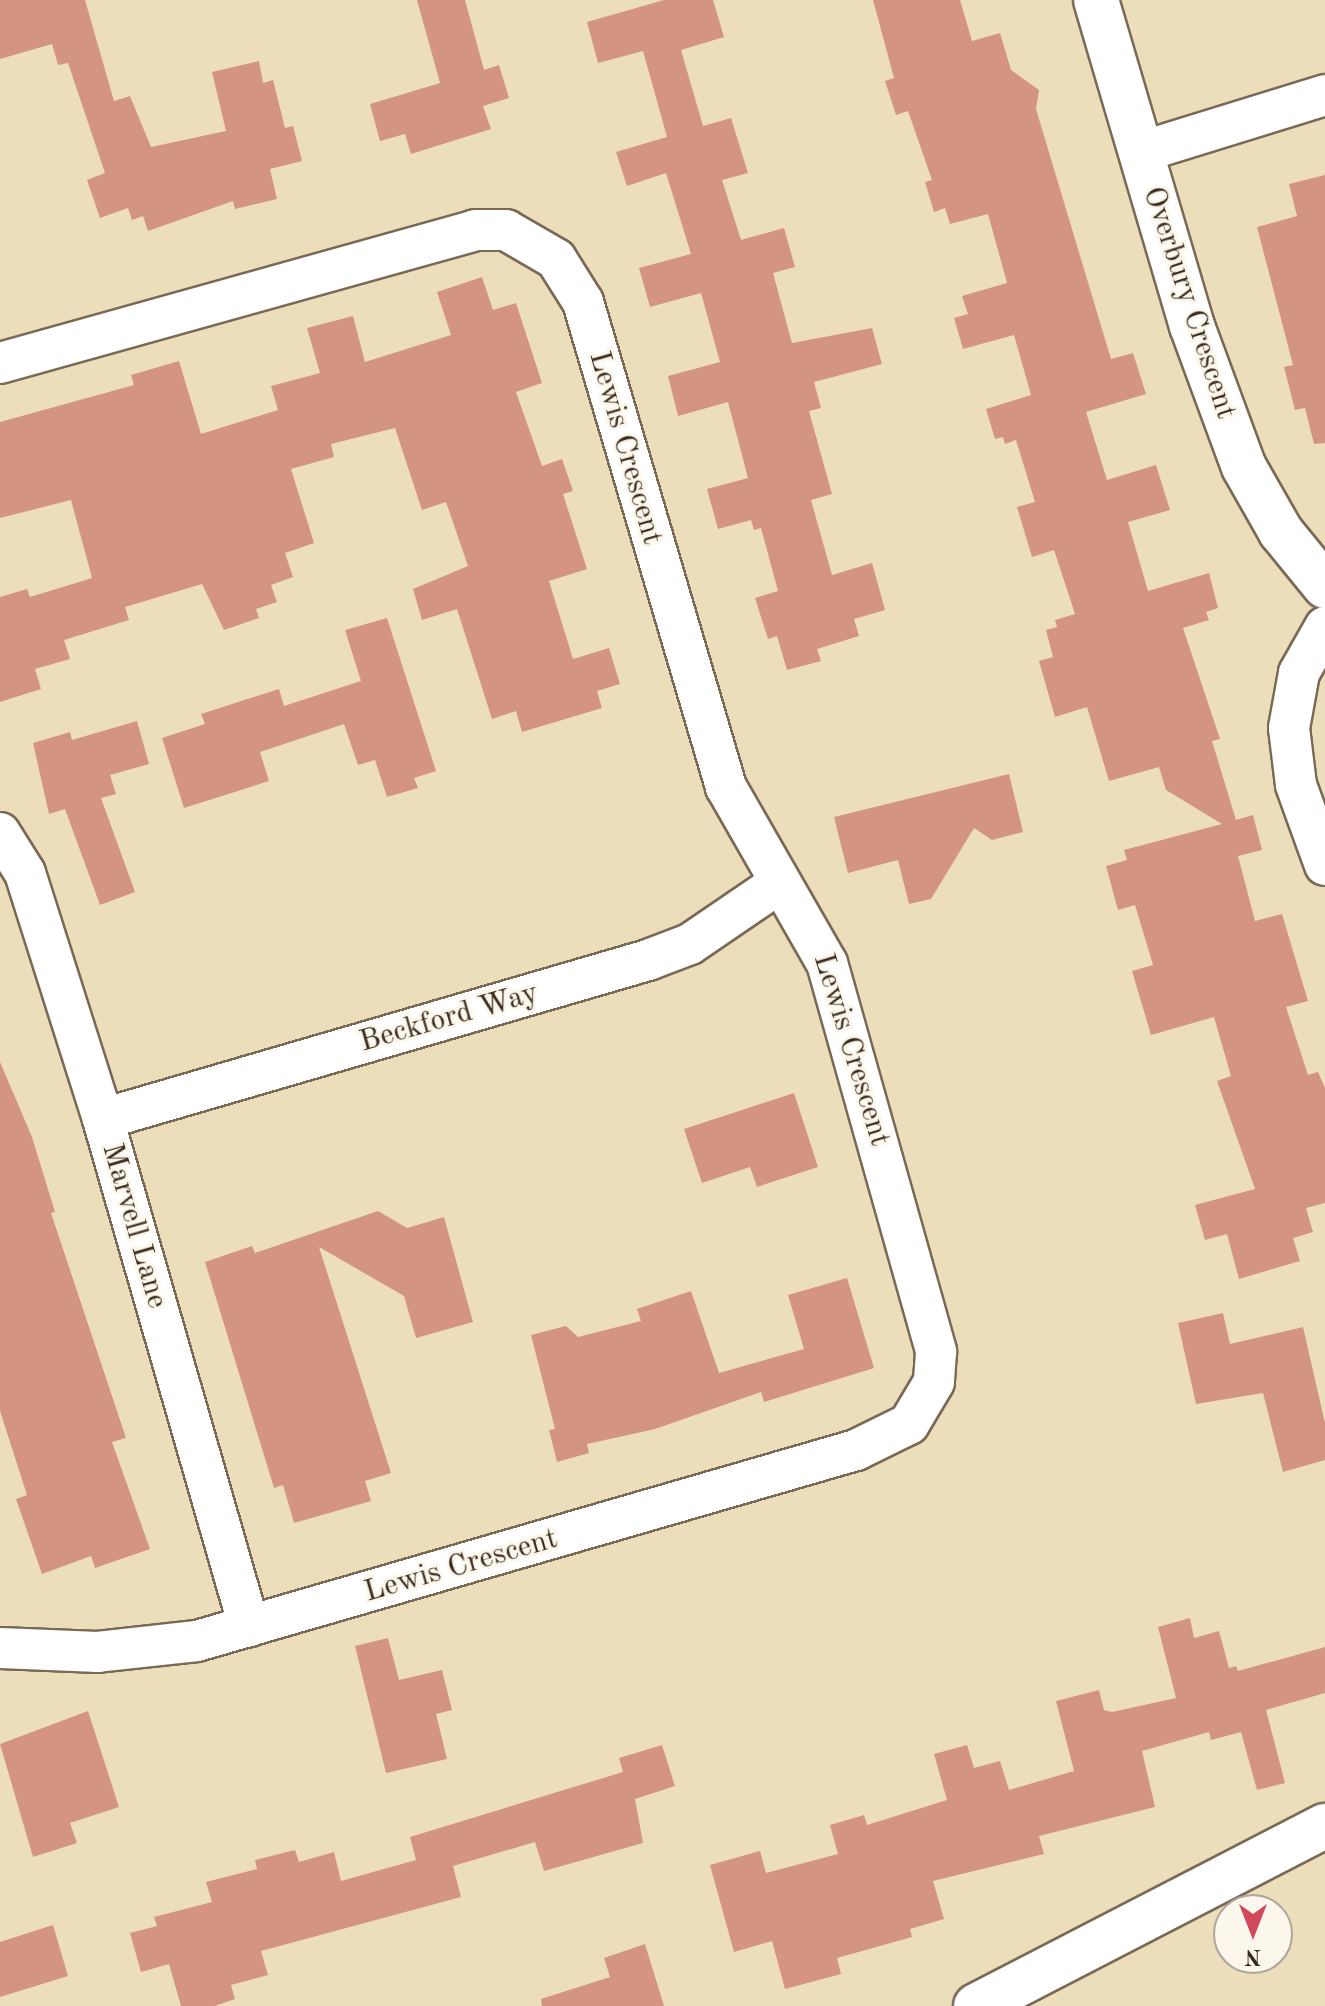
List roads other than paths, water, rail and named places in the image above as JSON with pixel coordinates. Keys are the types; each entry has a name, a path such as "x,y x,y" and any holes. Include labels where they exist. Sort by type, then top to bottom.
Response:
{"street":[{"name":"Overbury Crescent","path":"1096,0 1192,326 1244,467 1281,532 1325,586"},
{"path":"1141,152 1325,95"},
{"name":"Lewis Crescent","path":"0,363 447,236 506,230 534,243 556,259 583,302 706,730 726,787 778,884 815,934 827,963 932,1326 934,1382 925,1403 909,1424 856,1450 249,1626 150,1648 0,1648"},
{"path":"1325,627 1299,673 1289,728 1296,785 1325,865"},
{"name":"Marvell Lane","path":"0,833 25,873 103,1119 249,1626"},
{"name":"Beckford Way","path":"103,1119 648,960 690,944 778,884"},
{"path":"976,2006 1325,1826"}]}
